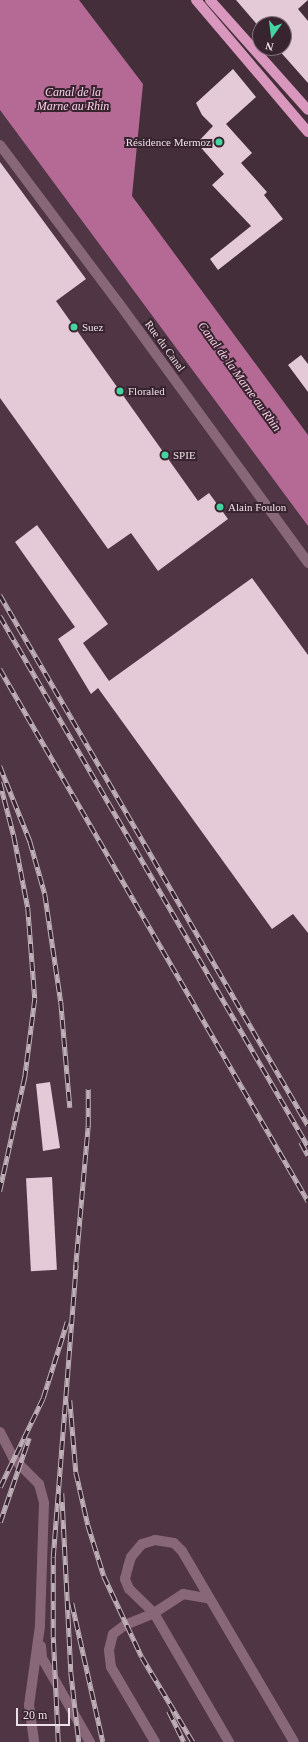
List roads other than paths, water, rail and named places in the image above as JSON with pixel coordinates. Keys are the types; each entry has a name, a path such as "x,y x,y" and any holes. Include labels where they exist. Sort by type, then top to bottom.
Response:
{"main road":[{"path":"196,0 308,132"},
{"path":"210,0 308,110"}],"street":[{"name":"Rue du Canal","path":"0,145 118,302 308,563"},
{"path":"0,1432 13,1458 39,1484 44,1503 40,1626 30,1705 34,1742"},
{"path":"229,1742 154,1613 129,1589 125,1579 131,1557 142,1544 155,1540 174,1543 182,1551 294,1742"},
{"path":"154,1742 111,1667 109,1650 113,1634 125,1625 154,1613 183,1594 210,1599"},
{"path":"40,1626 42,1658 90,1742"}],"water":[{"name":"Canal de la Marne au Rhin","path":"0,0 79,0 143,84 132,196 308,435 308,526 0,110"}],"railway":[{"path":"0,595 308,1125"},
{"path":"0,616 308,1146"},
{"path":"0,669 308,1201"},
{"path":"0,766 30,841 45,894 61,1002 70,1108"},
{"path":"0,782 14,836 28,908 35,999 25,1077 0,1191"},
{"path":"75,1271 88,1126 88,1089"},
{"path":"301,1142 308,1155"},
{"path":"58,1742 53,1637 53,1557 76,1265"},
{"path":"0,1487 43,1398 67,1322"},
{"path":"70,1400 76,1472 88,1525 104,1576 142,1657 193,1742"},
{"path":"0,1522 29,1438"},
{"path":"62,1493 71,1672 79,1742"},
{"path":"72,1603 103,1742"},
{"path":"169,1711 184,1742"}],"place":[{"name":"Résidence Mermoz","path":"219,142"},
{"name":"Suez","path":"74,327"},
{"name":"Floraled","path":"120,391"},
{"name":"SPIE","path":"165,455"},
{"name":"Alain Foulon","path":"220,507"}]}
